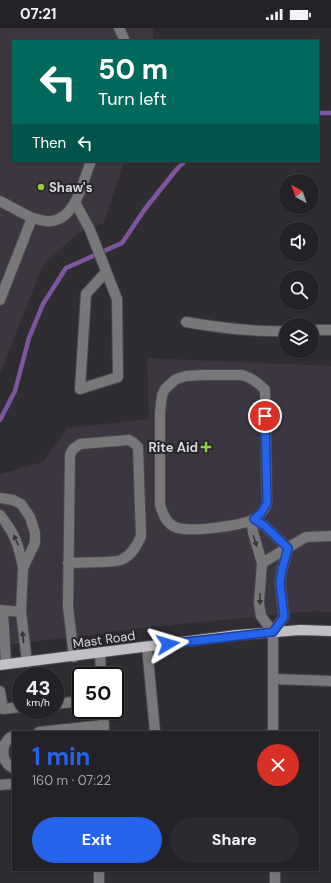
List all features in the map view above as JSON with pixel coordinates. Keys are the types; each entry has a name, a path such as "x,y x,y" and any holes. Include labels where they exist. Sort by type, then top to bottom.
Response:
{"main road":[{"name":"Mast Road","path":"3,665 273,632 300,630 331,631"}],"street":[{"path":"119,28 125,40"},
{"path":"0,201 32,218 50,222 60,219 70,212 76,202 91,162"},
{"path":"76,202 90,230 117,299 118,377 80,389 86,294 106,272"},
{"path":"0,300 32,218"},
{"path":"186,322 257,332 279,331"},
{"path":"319,330 331,330"},
{"path":"254,519 237,525 217,528 181,529 170,524 163,515 160,505 160,412 162,394 165,389 176,379 186,376 242,375 257,381 264,390 267,503 261,513 254,519 253,532 262,563 259,603 261,616 273,632"},
{"path":"68,563 120,561 136,548 141,536 138,447 129,440 80,444 73,448 70,455 68,563 68,607 74,657"},
{"path":"0,498 13,500 21,504 33,524 35,543 23,568"},
{"path":"0,515 9,527 18,545 23,568 21,612 27,662"},
{"path":"254,519 270,530 288,548"},
{"path":"262,563 306,537 331,536"},
{"path":"273,731 273,632 284,617 280,583 288,548"},
{"path":"3,665 2,611 21,612"},
{"path":"147,647 155,731"},
{"path":"100,653 101,667"},
{"path":"273,679 331,681"},
{"path":"0,691 1,709 12,708"},
{"path":"55,731 104,728"},
{"path":"12,736 7,739 3,744 1,755 5,763 12,767"},
{"path":"0,785 12,784"},
{"path":"99,871 99,883"},
{"path":"275,871 275,883"}],"shaded area":[{"path":"0,28 153,28 153,40 12,40 12,162 124,162 104,223 78,233 43,265 0,373"},
{"path":"147,358 331,366 331,612 314,611 151,627 0,646 0,474 43,462 67,428 149,419"}],"waterway":[{"path":"319,113 331,113"},
{"path":"0,420 15,391 29,338 43,304 66,268 122,243 145,209 184,162"}],"place":[{"name":"Shaw's","path":"41,187"},
{"name":"Rite Aid","path":"206,447"}],"route":[{"path":"168,644 273,632 284,617 280,594 280,583 288,548 275,534 254,519 261,513 267,503 265,416"}]}
